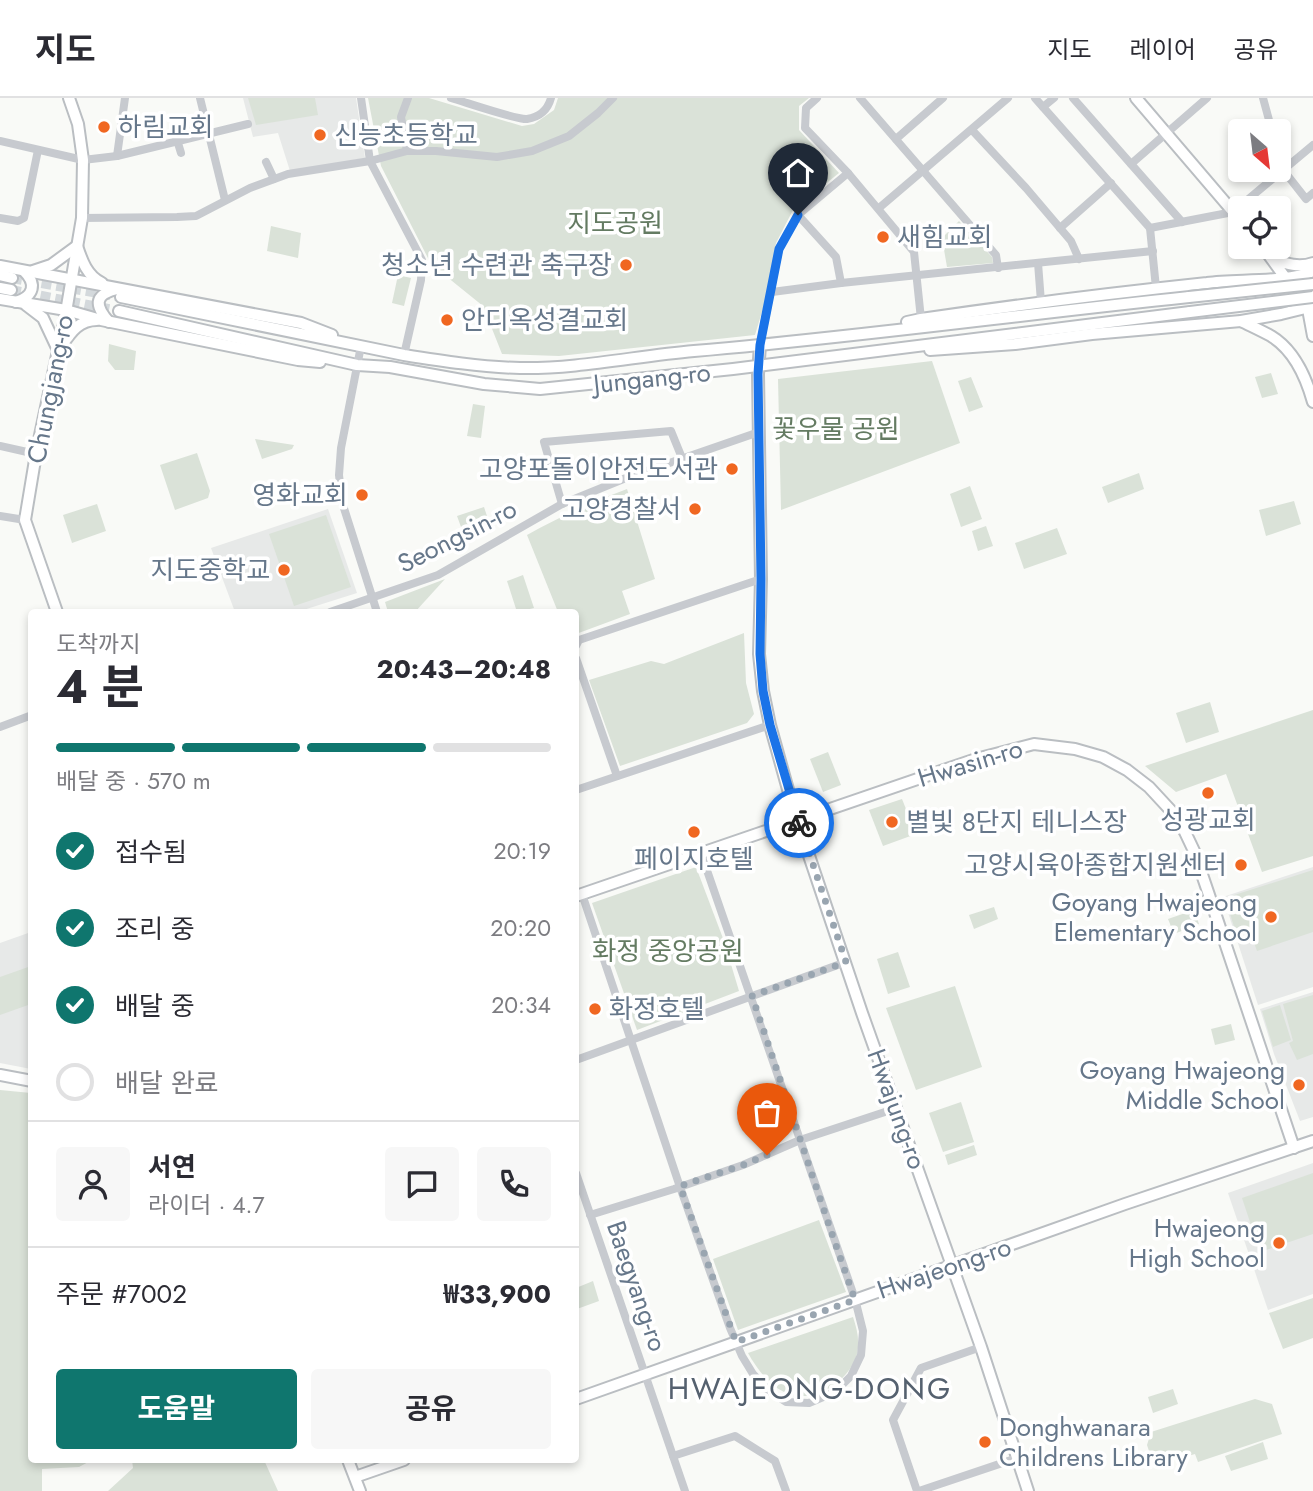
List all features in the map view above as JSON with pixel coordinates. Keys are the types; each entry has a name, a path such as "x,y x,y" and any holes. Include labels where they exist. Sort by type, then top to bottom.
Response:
{"main road":[{"name":"Chungjang-ro","path":"56,609 25,520 82,218 83,160 78,124 69,98"},
{"path":"1136,98 1228,206"},
{"path":"19,302 31,292 32,284 27,271 51,265 78,246 81,259 89,273 107,286"},
{"path":"1273,259 1313,269"},
{"path":"1273,259 1312,298"},
{"name":"Jungang-ro","path":"0,266 107,286 120,293 302,323 361,346 404,355 521,368 760,345 1189,297 1312,298"},
{"path":"864,333 921,319 1156,288 1292,276 1313,269"},
{"path":"1313,269 1313,336"},
{"path":"0,275 12,278"},
{"path":"105,321 100,312 101,297 108,291 120,293"},
{"path":"847,355 976,347 1241,321 1312,298"},
{"name":"Jungang-ro","path":"119,312 357,365 390,367 484,384 540,389 707,372 1312,298"},
{"path":"0,299 66,310 105,321 298,360 357,365"},
{"path":"19,302 43,318 58,351"},
{"path":"58,351 81,323 89,320 105,321"},
{"path":"1241,321 1274,338 1295,359 1310,389 1313,402"},
{"name":"Hwajung-ro","path":"760,345 760,654 763,691 770,725 797,820 981,1347 1028,1491"},
{"name":"Hwasin-ro","path":"579,895 976,759 1034,744 1075,749 1102,757 1127,770 1149,787 1174,814 1194,852 1294,1148"},
{"path":"0,1075 28,1080"},
{"name":"Hwajeong-ro","path":"579,1398 1125,1204 1313,1141"},
{"path":"349,1463 359,1491"},
{"path":"355,1477 395,1463"}],"street":[{"path":"117,156 125,98"},
{"path":"200,98 225,200"},
{"path":"361,98 370,161 422,260 421,280 404,355"},
{"path":"407,151 401,117 408,98"},
{"path":"451,98 525,120 538,116 548,107 551,98"},
{"path":"82,218 195,216 250,188 288,174 370,161 407,151 497,157 532,150 569,136 612,98"},
{"path":"817,98 806,108 805,128 879,208 914,253 921,319"},
{"path":"896,139 943,98"},
{"path":"879,208 1008,98"},
{"path":"1035,98 1150,228 1156,288"},
{"path":"1043,107 1054,98"},
{"path":"1073,98 1182,222"},
{"path":"1131,164 1207,98"},
{"path":"1263,98 1269,119"},
{"path":"866,100 996,255 998,268"},
{"path":"0,141 83,160 117,156 248,124"},
{"path":"174,130 181,153"},
{"path":"972,130 1072,241 1079,259"},
{"path":"1292,164 1313,145"},
{"path":"0,218 18,221 24,218 38,150"},
{"path":"266,162 274,179"},
{"path":"760,345 779,249 798,215 848,173"},
{"path":"1292,181 1306,199 1313,193"},
{"path":"1258,196 1273,182"},
{"path":"1060,228 1111,183"},
{"path":"798,215 836,257 841,283"},
{"path":"1150,228 1228,218"},
{"path":"772,292 1153,251"},
{"path":"1038,263 1041,302"},
{"path":"361,346 341,448 339,475 342,502 376,609"},
{"path":"562,504 544,443 671,431 682,458"},
{"name":"Seongsin-ro","path":"340,609 438,575 562,504 626,478 759,432"},
{"path":"0,446 36,454"},
{"path":"0,516 25,520"},
{"path":"579,640 761,579"},
{"path":"579,667 617,776"},
{"path":"0,727 28,716"},
{"path":"579,789 770,725"},
{"path":"579,895 736,1342 753,1374 769,1391 786,1402 809,1403 835,1392 851,1376 862,1356 863,1331 855,1300 752,996 701,853"},
{"path":"579,1059 846,962"},
{"path":"590,1214 743,1165 800,1140 897,1108"},
{"name":"Baegyang-ro","path":"579,1182 685,1491"},
{"path":"981,1347 921,1368 893,1420 918,1491 1017,1458"},
{"path":"673,1456 735,1437 775,1461 786,1491"}],"shaded area":[{"name":"신능초등학교","path":"243,98 356,98 365,158 290,171 278,133 253,137"},
{"name":"지도중학교","path":"328,509 357,593 306,609 234,609 211,548"},
{"name":"Goyang Hwajeong Elementary School","path":"1313,867 1313,987 1258,1005 1223,897"},
{"path":"28,933 28,1068 0,1063 0,943"},
{"name":"Goyang Hwajeong Middle School","path":"1313,992 1313,1117 1300,1121 1260,1009"},
{"name":"Hwajeong High School","path":"1313,1163 1313,1294 1268,1310 1228,1193"}],"green space":[{"path":"248,98 315,98 318,115 256,125"},
{"name":"지도공원","path":"368,98 429,98 522,126 534,124 554,110 558,98 809,98 799,106 799,130 839,173 793,210 776,243 755,335 559,356 502,354 483,306 431,264 381,166"},
{"path":"959,221 992,257 993,263 947,267 942,238"},
{"path":"271,226 301,233 298,258 267,251"},
{"path":"398,275 411,278 404,306 392,303"},
{"path":"109,344 136,351 134,370 115,370 108,361"},
{"name":"꽃우물 공원","path":"932,361 960,443 781,510 778,379"},
{"path":"1271,373 1278,394 1262,398 1255,377"},
{"path":"971,377 983,407 969,412 958,381"},
{"path":"473,404 485,406 481,438 467,436"},
{"path":"255,439 294,445 292,449 262,459"},
{"path":"197,453 210,491 208,498 175,510 160,465"},
{"path":"1139,473 1144,489 1108,503 1102,487"},
{"path":"970,486 982,519 961,527 950,494"},
{"path":"627,489 655,579 622,591 630,614 579,633 579,609 557,609 527,535 576,510"},
{"path":"1294,501 1301,524 1266,536 1259,510"},
{"path":"97,504 106,531 72,543 63,515"},
{"path":"484,507 489,522 476,528 477,533 465,538 457,516"},
{"path":"326,515 351,587 294,606 269,534"},
{"path":"986,526 993,546 978,551 972,531"},
{"path":"1057,528 1067,554 1024,569 1015,543"},
{"path":"523,575 534,608 516,609 507,581"},
{"path":"445,579 418,609 387,609 385,602"},
{"path":"744,633 746,683 754,714 747,723 620,766 589,680 651,661 664,664"},
{"path":"1210,702 1219,732 1186,743 1176,713"},
{"path":"1313,710 1313,856 1262,872 1226,774 1176,792 1145,766"},
{"path":"828,752 841,785 823,792 810,759"},
{"name":"별빛 8단지 테니스장","path":"902,799 916,834 883,846 869,810"},
{"name":"화정 중앙공원","path":"696,867 724,941 739,991 637,1030 592,903"},
{"path":"1313,870 1313,932 1257,951 1250,932 1237,936 1225,898"},
{"path":"994,907 998,919 974,929 969,915"},
{"path":"1194,910 1199,924 1174,934 1168,919"},
{"path":"898,952 910,987 888,994 877,959"},
{"path":"28,967 28,1005 0,1015 0,977"},
{"path":"955,986 982,1067 916,1090 886,1008"},
{"path":"1313,995 1313,1054 1297,1060 1289,1043 1293,1041 1283,1004"},
{"path":"1280,1005 1291,1040 1273,1047 1262,1011"},
{"path":"1231,1024 1235,1040 1215,1045 1211,1029"},
{"path":"0,1090 28,1093 28,1463 86,1463 79,1467 42,1469 42,1491 0,1491"},
{"path":"961,1102 974,1142 943,1152 929,1113"},
{"path":"974,1145 977,1155 948,1165 945,1155"},
{"path":"1313,1173 1313,1234 1260,1252 1242,1198"},
{"path":"819,1220 846,1292 738,1330 713,1259"},
{"path":"593,1281 599,1301 579,1308 579,1287"},
{"path":"1313,1298 1313,1338 1283,1349 1269,1313"},
{"path":"853,1317 858,1344 853,1364 838,1382 817,1394 795,1396 778,1389 763,1376 748,1353"},
{"path":"1173,1389 1178,1404 1153,1413 1148,1397"},
{"path":"1255,1399 1272,1404 1282,1434 1198,1462 1195,1454 1154,1466 1147,1445 1151,1432"},
{"path":"1263,1442 1268,1459 1231,1471 1225,1456"},
{"path":"132,1463 265,1463 278,1491 108,1491 133,1468"}],"tunnel":[{"path":"12,278 121,297"},
{"path":"11,290 119,311"}],"way so far":[{"path":"767,1155 680,1186 736,1342 855,1300 752,996 846,962 799,823"}],"place":[{"name":"하림교회","path":"104,127"},
{"name":"신능초등학교","path":"320,135"},
{"name":"새힘교회","path":"883,237"},
{"name":"청소년 수련관 축구장","path":"626,265"},
{"name":"안디옥성결교회","path":"447,320"},
{"name":"고양포돌이안전도서관","path":"732,469"},
{"name":"영화교회","path":"362,495"},
{"name":"고양경찰서","path":"695,509"},
{"name":"지도중학교","path":"284,570"},
{"name":"성광교회","path":"1208,793"},
{"name":"별빛 8단지 테니스장","path":"892,822"},
{"name":"페이지호텔","path":"694,832"},
{"name":"고양시육아종합지원센터","path":"1241,865"},
{"name":"Goyang Hwajeong Elementary School","path":"1271,917"},
{"name":"화정호텔","path":"595,1009"},
{"name":"Goyang Hwajeong Middle School","path":"1299,1085"},
{"name":"Hwajeong High School","path":"1279,1243"},
{"name":"Donghwanara Childrens Library","path":"985,1442"}],"district":[{"name":"HWAJEONG-DONG","path":"810,1388"}],"route":[{"path":"798,215 779,249 760,345 758,374 760,654 763,691 770,725 799,823"}]}
